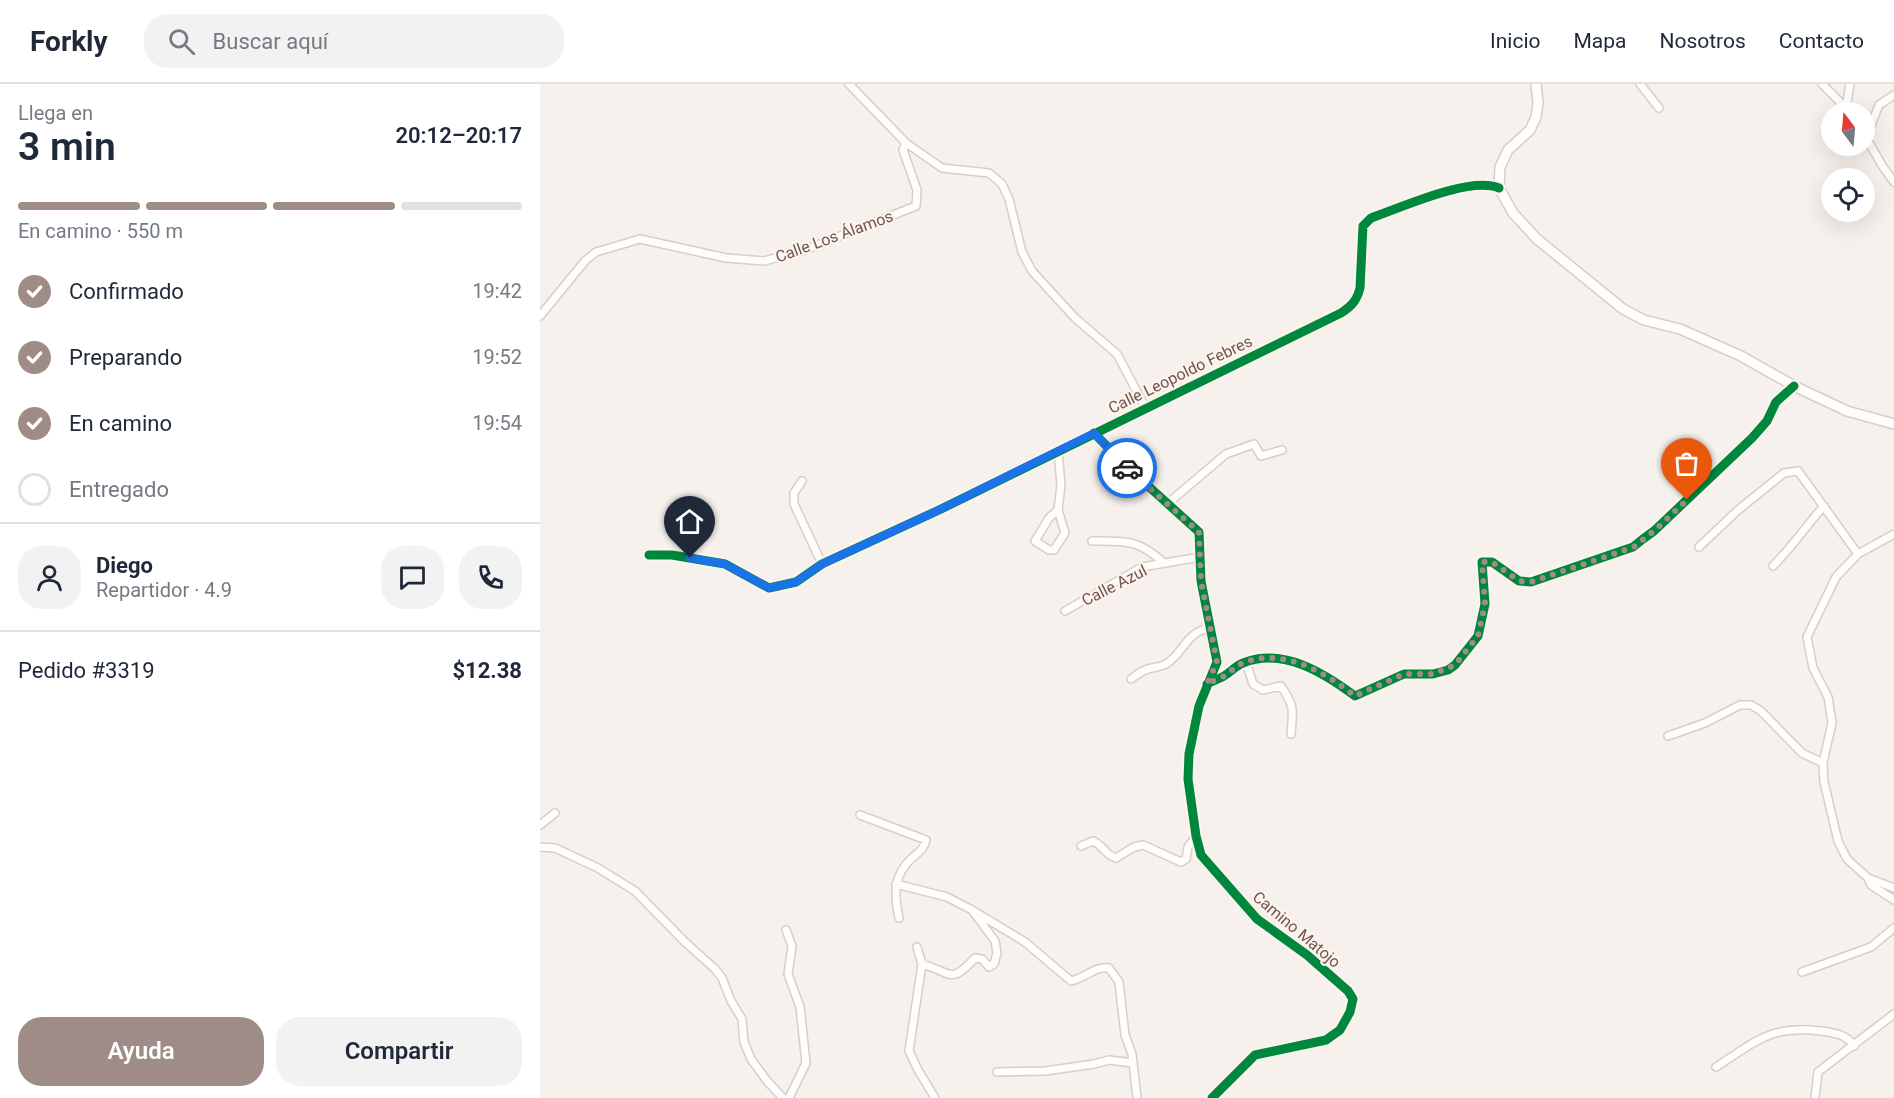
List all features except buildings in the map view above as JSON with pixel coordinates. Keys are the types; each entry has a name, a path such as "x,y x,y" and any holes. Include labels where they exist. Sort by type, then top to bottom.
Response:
{"street":[{"path":"849,84 906,143 942,168 989,172 1002,184 1009,199 1023,252 1032,272 1075,318 1116,354 1145,407"},
{"path":"1536,84 1538,103 1536,117 1530,130 1508,150 1500,167 1498,188 1512,213 1537,239 1623,309 1644,320 1680,329 1742,356 1794,386 1847,411 1894,424"},
{"path":"1640,84 1659,108"},
{"path":"1822,84 1839,102"},
{"path":"1849,102 1850,84"},
{"path":"1875,114 1879,105 1894,95"},
{"name":"Calle Los Álamos","path":"540,316 585,261 596,252 640,239 726,258 764,261 802,251 916,206 917,190 903,150 906,143"},
{"path":"1875,152 1894,182"},
{"name":"Calle Leopoldo Febres","path":"649,555 672,555 725,564 769,588 796,582 822,564 1352,306 1360,288 1363,226 1371,218 1468,185 1490,185 1498,188"},
{"path":"1207,684 1225,676 1234,667 1246,662 1275,658 1304,665 1330,677 1355,696 1404,674 1433,674 1448,670 1455,665 1478,636 1485,604 1482,562 1492,562 1519,581 1531,582 1634,547 1654,531 1752,438 1767,421 1776,402 1794,386"},
{"name":"Camino Matojo","path":"1094,433 1126,466 1199,532 1201,581 1217,662 1199,706 1189,754 1188,779 1201,855 1257,919 1307,955 1348,991 1353,999 1350,1012 1340,1030 1326,1040 1255,1055 1212,1098"},
{"path":"1167,504 1226,454 1254,444 1262,456 1282,450"},
{"path":"1058,451 1061,485 1058,510 1065,533 1054,550 1049,550 1035,541 1049,518 1058,510"},
{"path":"1699,547 1737,511 1784,473 1798,471 1858,555"},
{"path":"802,481 794,493 794,504 822,564"},
{"path":"1773,566 1791,548 1824,506"},
{"path":"1894,534 1858,555 1836,577 1807,637 1813,668 1827,697 1832,723 1823,764 1824,782 1838,841 1847,859 1868,878 1894,888"},
{"path":"1092,541 1135,543 1164,563"},
{"name":"Calle Azul","path":"1065,611 1142,567 1200,557"},
{"path":"1131,679 1144,670 1161,667 1168,663 1188,639 1199,630 1210,627"},
{"path":"1246,662 1253,684 1263,690 1281,686 1290,699 1293,706 1291,734"},
{"path":"1668,736 1705,723 1740,705 1750,705 1761,711 1802,753 1823,764"},
{"path":"540,825 555,813"},
{"path":"860,815 926,840 924,848 900,871 896,884 899,918"},
{"path":"1081,846 1093,841 1099,843 1110,856 1116,858 1134,848 1143,846 1182,862 1186,859 1188,847 1196,836"},
{"path":"540,847 555,848 598,868 635,891 715,969 722,978 731,1001 742,1019 744,1042 751,1059 766,1081 783,1098"},
{"path":"1868,878 1871,885 1894,900"},
{"path":"896,884 947,897 972,910 1024,942 1071,981 1101,967 1109,968 1119,982 1125,1035 1133,1063 1137,1098"},
{"path":"922,964 952,975 961,973 975,958 982,959 989,967 994,964 997,953 995,941 972,910"},
{"path":"1802,972 1871,947 1894,928"},
{"path":"786,930 792,946 788,974 800,1007 806,1064 789,1098"},
{"path":"917,947 922,964 909,1051 935,1098"},
{"path":"1815,1098 1818,1072 1894,1014"},
{"path":"1716,1067 1764,1037 1780,1030 1802,1029 1832,1032 1848,1038 1854,1046"},
{"path":"997,1072 1046,1071 1109,1060 1133,1063"}],"cycle path":[{"path":"649,555 672,555 725,564 769,588 796,582 822,564 939,510 1341,313 1354,302 1359,292 1363,226 1371,218 1454,189 1486,185 1499,188"},
{"path":"1207,684 1224,676 1240,664 1273,658 1288,660 1316,671 1355,696 1404,674 1433,674 1448,670 1455,665 1478,636 1485,604 1482,562 1492,562 1519,581 1531,582 1633,547 1654,531 1752,438 1767,421 1776,402 1794,386"},
{"path":"1094,433 1126,466 1199,532 1201,581 1217,662 1199,706 1189,754 1188,779 1201,855 1257,919 1307,955 1348,991 1353,999 1350,1012 1340,1030 1326,1040 1255,1055 1212,1098"}],"way so far":[{"path":"1127,468 1199,532 1201,581 1217,662 1207,684 1225,676 1234,667 1246,662 1275,658 1304,665 1330,677 1355,696 1404,674 1433,674 1448,670 1455,665 1478,636 1485,604 1482,562 1492,562 1519,581 1531,582 1634,547 1687,500"}],"route":[{"path":"690,558 725,564 769,588 796,582 822,564 939,510 1094,433 1127,468"}]}
